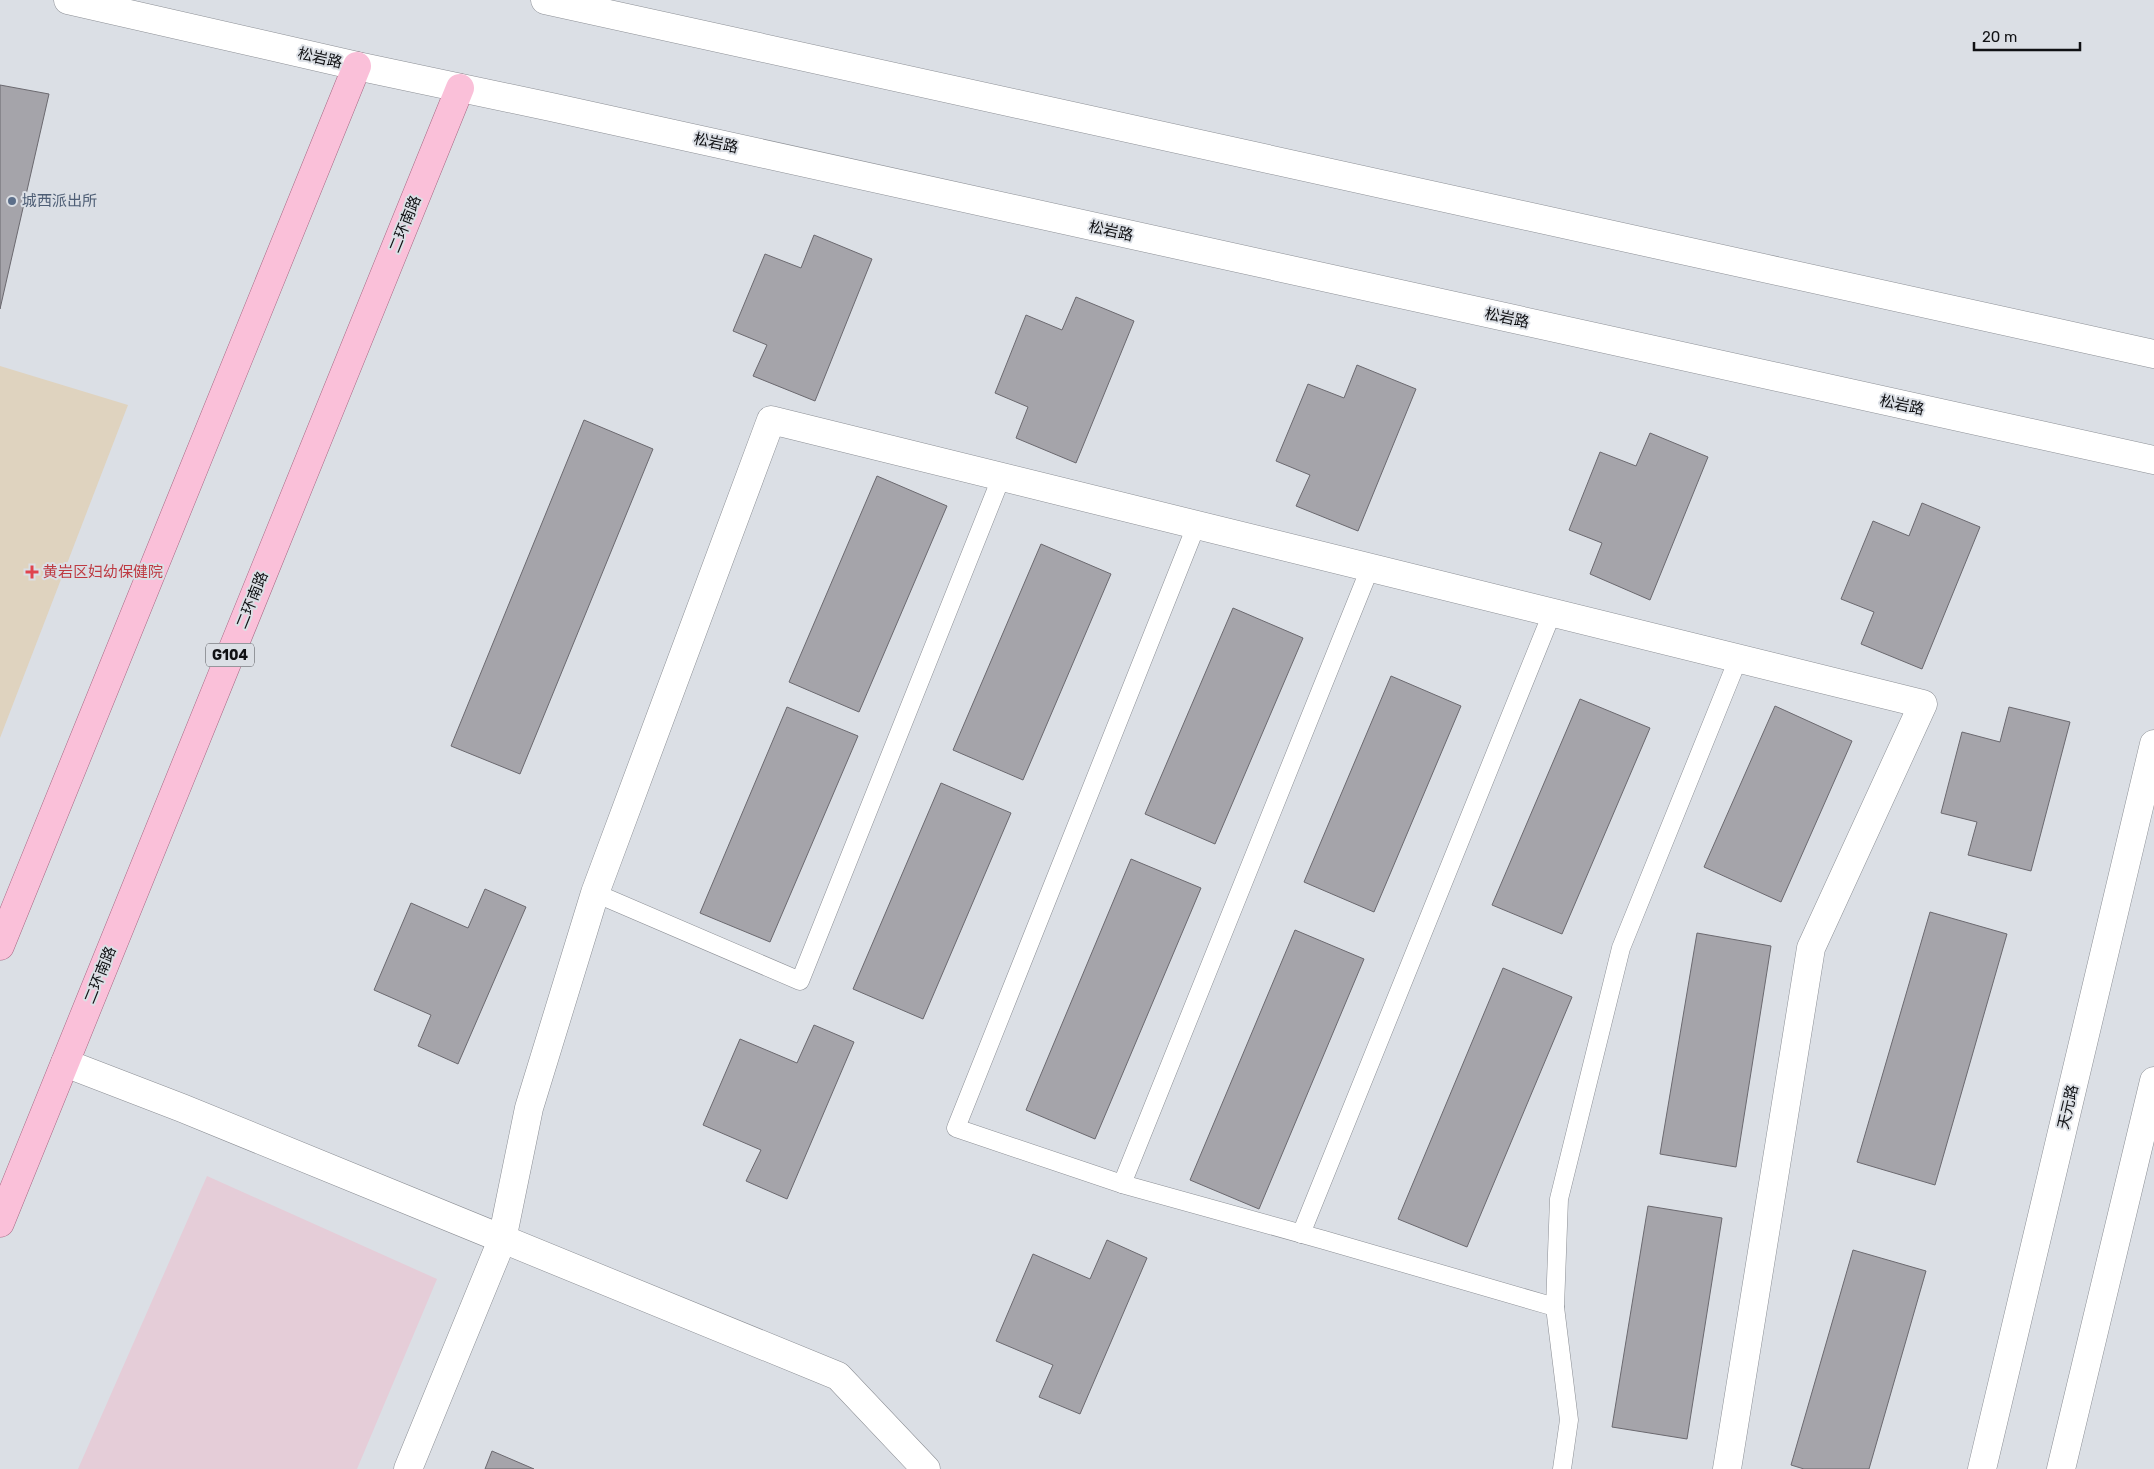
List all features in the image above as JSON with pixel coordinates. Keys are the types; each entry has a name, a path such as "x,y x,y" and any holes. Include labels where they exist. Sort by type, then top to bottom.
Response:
{"main road":[{"name":"松岩路","path":"68,0 357,66 2154,460"},
{"path":"545,0 2154,354"},
{"path":"0,946 357,66"},
{"name":"二环南路","path":"0,1222 460,88"},
{"path":"408,1469 502,1240 529,1108 595,893 771,420 1923,704 1811,948 1727,1469"},
{"name":"天元路","path":"1982,1469 2154,744"},
{"path":"65,1063 182,1108 838,1376 926,1469"},
{"path":"2061,1469 2154,1081"}],"lane":[{"path":"595,893 800,980 1001,478"},
{"path":"1196,526 956,1128 1122,1184 1555,1307"},
{"path":"1122,1184 1370,568"},
{"path":"1302,1234 1552,613"},
{"path":"1562,1469 1569,1420 1555,1307 1560,1199 1621,948 1738,659"}],"shaded area":[{"name":"黄岩区妇幼保健院","path":"0,366 128,405 0,738"},
{"path":"207,1176 437,1279 357,1469 78,1469"}],"building":[{"name":"城西派出所","path":"0,85 49,94 0,309"},
{"path":"814,235 872,259 815,401 753,376 767,345 733,331 765,254 801,268"},
{"path":"1076,297 1134,321 1076,463 1016,438 1028,407 995,393 1026,315 1062,330"},
{"path":"1357,365 1416,389 1358,531 1296,506 1310,475 1276,461 1308,384 1344,398"},
{"path":"584,420 653,449 520,774 451,746"},
{"path":"1650,433 1708,457 1650,600 1590,574 1602,543 1569,530 1600,452 1636,466"},
{"path":"877,476 947,506 859,712 789,682"},
{"path":"1922,503 1980,527 1922,669 1861,644 1874,612 1841,599 1873,521 1909,536"},
{"path":"1041,544 1111,574 1023,780 953,750"},
{"path":"1233,608 1303,638 1215,844 1145,814"},
{"path":"1391,676 1461,706 1374,912 1304,882"},
{"path":"1580,699 1650,728 1562,934 1492,905"},
{"path":"1775,706 1852,741 1781,902 1704,867"},
{"path":"787,707 858,736 770,942 700,913"},
{"path":"2009,707 2070,722 2031,871 1968,855 1977,822 1941,813 1962,732 2000,742"},
{"path":"941,783 1011,813 923,1019 853,989"},
{"path":"1131,859 1201,888 1095,1139 1026,1110"},
{"path":"485,889 526,907 458,1064 418,1046 431,1015 374,990 411,903 468,928"},
{"path":"1930,912 2007,934 1935,1185 1857,1162"},
{"path":"1295,930 1364,959 1259,1209 1190,1180"},
{"path":"1697,933 1771,946 1736,1167 1660,1154"},
{"path":"1503,968 1572,997 1467,1247 1398,1219"},
{"path":"814,1025 854,1042 787,1199 746,1181 761,1150 703,1125 740,1039 797,1063"},
{"path":"1648,1206 1722,1218 1687,1439 1612,1427"},
{"path":"1107,1240 1147,1258 1080,1414 1039,1397 1053,1365 996,1341 1033,1254 1090,1279"},
{"path":"1853,1250 1926,1271 1869,1469 1804,1469 1791,1465"},
{"path":"492,1451 534,1469 485,1469"}],"place":[{"name":"城西派出所","path":"12,201"},
{"name":"黄岩区妇幼保健院","path":"32,572"}]}
